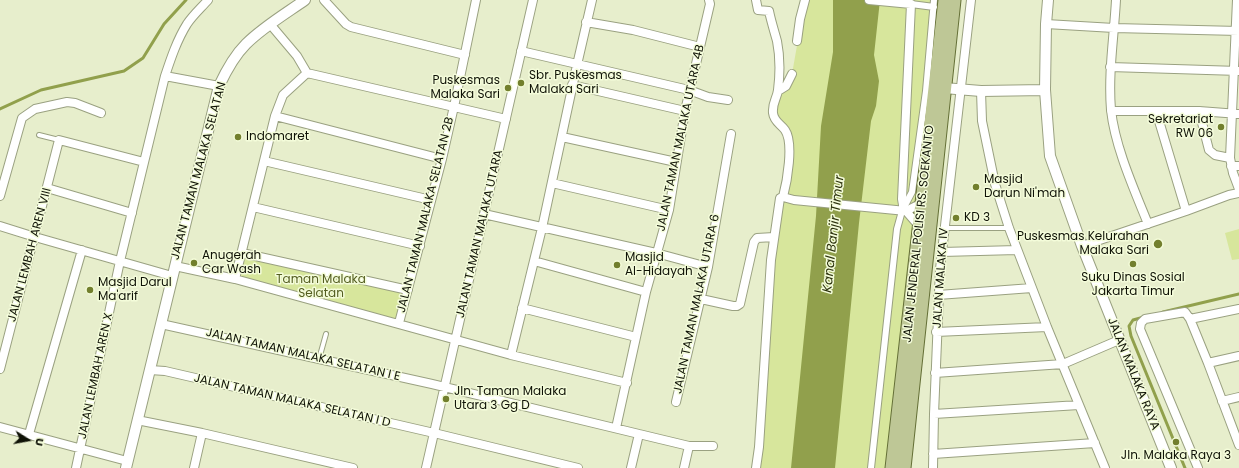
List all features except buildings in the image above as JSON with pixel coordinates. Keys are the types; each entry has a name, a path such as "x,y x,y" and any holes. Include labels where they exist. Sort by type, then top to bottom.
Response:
{"main road":[{"name":"JALAN JENDERAL POLISI RS. SOEKANTO","path":"904,468 954,0"},
{"name":"JALAN JENDERAL POLISI RS. SOEKANTO","path":"892,468 922,203 938,2"}],"street":[{"name":"JALAN LEMBAH AREN X","path":"76,468 120,261 165,76 183,31 208,0"},
{"name":"JALAN TAMAN MALAKA SELATAN","path":"126,464 219,86 230,64 245,45 270,24 305,0"},
{"path":"324,0 346,24 351,27 465,55"},
{"name":"JALAN TAMAN MALAKA SELATAN 2B","path":"399,323 442,159 465,55 475,0"},
{"name":"JALAN TAMAN MALAKA UTARA","path":"426,468 533,0"},
{"path":"511,355 542,228 572,85 592,0"},
{"name":"JALAN TAMAN MALAKA UTARA 4B","path":"616,428 646,292 669,210 689,90 710,4 709,0"},
{"path":"756,0 758,10 769,11 777,41 779,56 778,91 773,102 773,114 775,120 785,130 789,138 787,181 784,197"},
{"path":"797,41 800,19 805,0"},
{"path":"869,0 912,4 938,2 912,192 897,229 871,468"},
{"name":"JALAN MALAKA IV","path":"933,468 938,294 944,228 971,0"},
{"name":"JALAN MALAKA RAYA","path":"1048,0 1046,24 1046,90 1050,156 1082,246 1171,468"},
{"path":"1116,0 1110,67 1111,110 1120,150 1148,224"},
{"path":"1237,0 1233,163 1239,189"},
{"path":"912,4 902,199 904,210 919,226"},
{"path":"586,22 633,30 700,47"},
{"path":"270,24 297,56 308,73 506,119"},
{"path":"1046,24 1114,28 1237,31"},
{"path":"521,51 689,90 708,97 728,100"},
{"path":"1110,67 1236,71"},
{"path":"236,279 275,116 283,95 308,73"},
{"path":"778,91 786,86 792,74"},
{"path":"165,76 219,86"},
{"path":"572,85 685,111"},
{"path":"944,88 981,91 1046,90"},
{"path":"981,91 982,121 995,184 1008,228 1105,468"},
{"path":"0,196 22,118 28,113 35,109 67,102 75,103 101,113"},
{"path":"1111,110 1199,111 1235,114"},
{"path":"1156,111 1186,211"},
{"path":"1199,111 1209,150 1215,155 1233,163"},
{"path":"275,116 442,159"},
{"name":"JALAN TAMAN MALAKA UTARA 6","path":"676,402 708,267 731,134"},
{"path":"562,136 676,162"},
{"path":"59,140 144,162"},
{"name":"JALAN LEMBAH AREN VIII","path":"0,369 59,140"},
{"path":"264,161 431,200"},
{"path":"552,183 669,210"},
{"path":"47,188 132,213"},
{"path":"1082,246 1229,195 1239,193"},
{"path":"756,468 759,447 774,237 778,202 780,198 784,197 794,200 904,210 922,203"},
{"path":"253,207 420,246"},
{"path":"484,214 656,253 708,267"},
{"path":"0,226 120,261 174,271 236,279 511,355 627,383"},
{"path":"700,299 733,306 740,304 754,242 757,238 774,237"},
{"path":"29,434 82,250"},
{"path":"942,252 1017,250"},
{"path":"242,252 408,290"},
{"path":"534,261 646,292"},
{"path":"938,294 1032,288"},
{"path":"522,308 636,337"},
{"path":"1190,319 1239,309"},
{"path":"1198,468 1140,329 1141,323 1145,319 1184,312 1190,319 1239,445"},
{"name":"JALAN TAMAN MALAKA SELATAN I E","path":"161,324 445,387 688,446 713,446"},
{"path":"936,332 1047,327"},
{"path":"935,374 1063,364 1119,340"},
{"path":"1208,363 1239,356"},
{"name":"JALAN TAMAN MALAKA SELATAN I D","path":"150,370 165,371 578,468"},
{"path":"1222,401 1239,397"},
{"path":"934,414 1079,405"},
{"path":"137,420 202,433 353,468"},
{"path":"0,426 81,448 126,464"},
{"path":"194,468 202,433"},
{"path":"631,468 640,434"},
{"path":"933,454 1095,443"},
{"path":"684,468 688,446"}],"lane":[{"path":"39,135 59,140"},
{"path":"944,228 1008,228"},
{"path":"320,359 326,334"}],"green space":[{"path":"805,0 945,0 892,468 758,468 771,260 784,197 789,138 775,120 773,102 792,74"},
{"path":"1239,229 1239,259 1232,260 1225,233"},
{"name":"Taman Malaka Selatan","path":"245,254 404,293 397,319 239,280"}],"water":[{"name":"Kanal Banjir Timur","path":"833,0 880,0 874,55 879,81 876,106 871,121 859,223 835,468 791,468 816,216 821,126 833,52"}],"waterway":[{"path":"0,109 41,90 124,71 143,58 164,24 186,0"},
{"path":"1163,312 1239,294"},
{"path":"1144,317 1133,320 1129,326 1131,336 1185,468"}],"place":[{"name":"Sbr. Puskesmas Malaka Sari","path":"521,83"},
{"name":"Puskesmas Malaka Sari","path":"508,88"},
{"name":"Sekretariat RW 06","path":"1221,127"},
{"name":"Indomaret","path":"238,137"},
{"name":"Masjid Darun Ni'mah","path":"976,187"},
{"name":"KD 3","path":"956,218"},
{"name":"Puskesmas Kelurahan Malaka Sari","path":"1158,244"},
{"name":"Anugerah Car Wash","path":"194,263"},
{"name":"Suku Dinas Sosial Jakarta Timur","path":"1133,264"},
{"name":"Masjid Al-Hidayah","path":"617,265"},
{"name":"Masjid Darul Ma'arif","path":"90,290"},
{"name":"Jln. Taman Malaka Utara 3 Gg D","path":"446,399"},
{"name":"Jln. Malaka Raya 3","path":"1176,442"}]}
